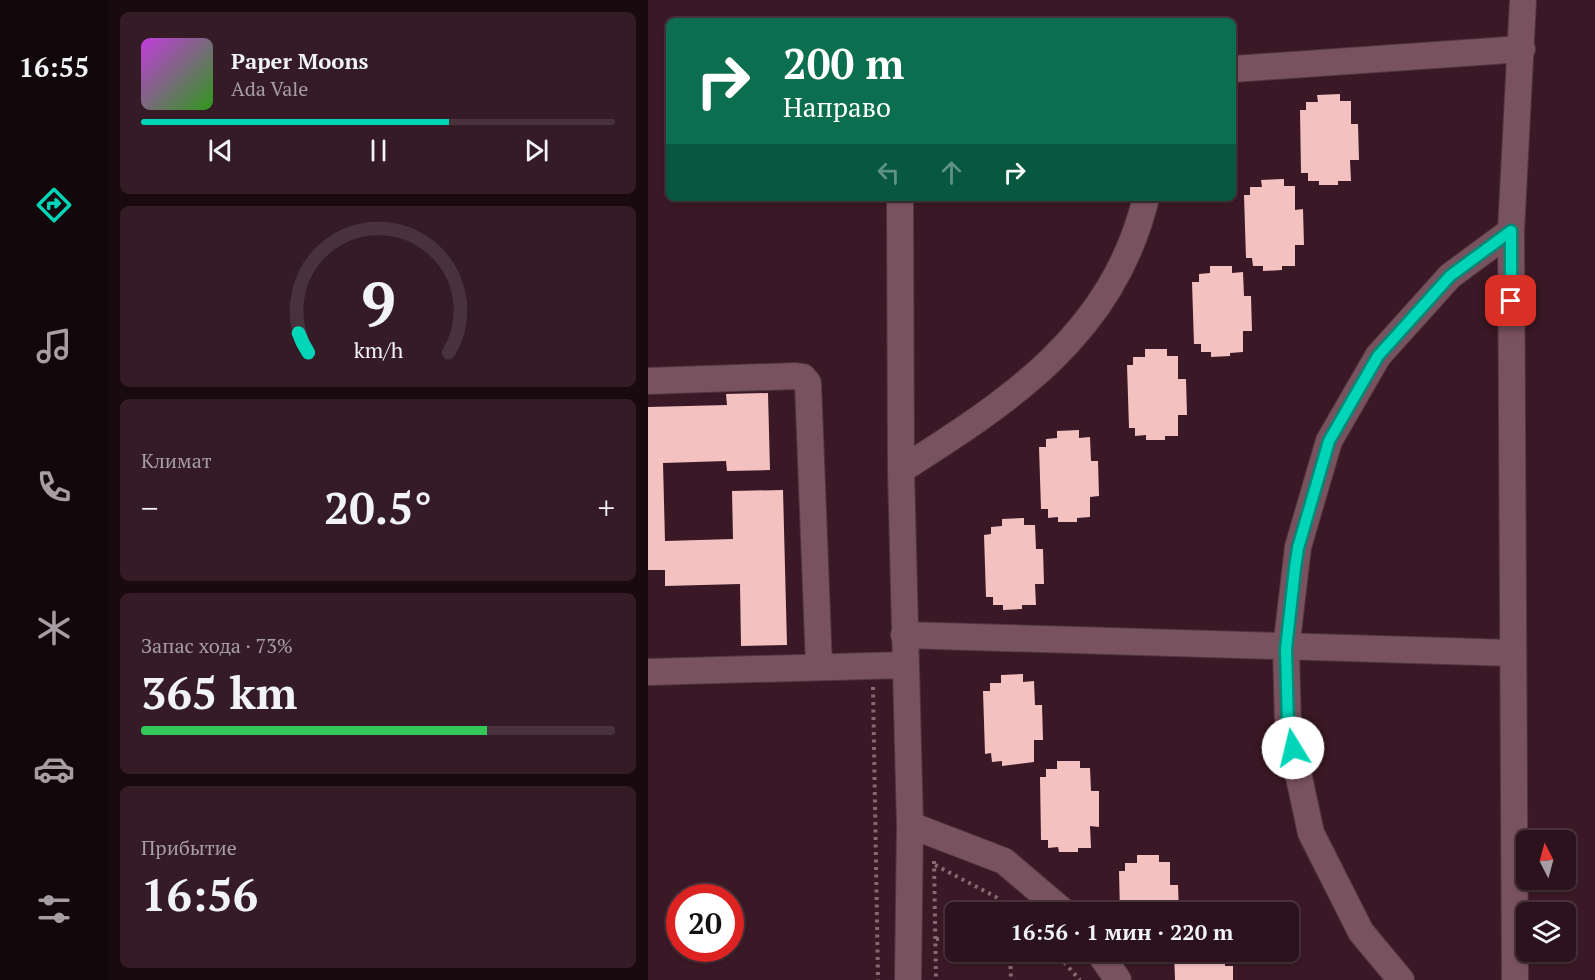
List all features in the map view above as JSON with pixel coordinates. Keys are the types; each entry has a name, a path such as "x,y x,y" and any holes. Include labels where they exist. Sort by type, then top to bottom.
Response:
{"street":[{"path":"1515,980 1511,231 1523,0"},
{"path":"1236,69 1522,49"},
{"path":"900,201 901,470 910,825 908,980"},
{"path":"901,470 982,418 1049,364 1103,301 1139,226 1145,201"},
{"path":"1401,980 1361,932 1311,833 1288,726 1286,649 1298,548 1329,441 1378,356 1450,276 1511,231"},
{"path":"648,381 796,376 803,377 808,383 819,666"},
{"path":"904,635 1286,649 1513,653"},
{"path":"648,672 905,665"},
{"path":"910,825 1004,861 1052,902"},
{"path":"1106,962 1118,980"}],"path":[{"path":"873,666 878,980"},
{"path":"934,834 936,980"},
{"path":"934,864 1002,902"},
{"path":"936,939 945,939"},
{"path":"1010,962 1011,980"},
{"path":"1064,962 1080,980"}],"building":[{"path":"1340,94 1340,101 1351,101 1351,124 1358,124 1359,160 1350,160 1351,181 1338,181 1338,185 1319,185 1319,181 1308,181 1308,173 1301,173 1300,110 1306,110 1306,102 1318,102 1317,95"},
{"path":"1284,179 1284,186 1295,186 1295,210 1303,209 1304,245 1295,245 1295,266 1282,266 1282,270 1263,271 1263,266 1253,266 1252,258 1246,258 1244,195 1250,195 1250,187 1262,187 1261,180"},
{"path":"1210,266 1232,266 1232,273 1243,272 1244,296 1251,296 1252,331 1243,331 1243,352 1230,353 1230,356 1211,357 1211,352 1201,352 1201,344 1194,344 1192,282 1199,282 1199,274 1210,273"},
{"path":"1145,349 1167,349 1167,356 1178,356 1178,379 1186,379 1187,415 1178,415 1178,436 1165,436 1165,440 1146,440 1146,435 1135,436 1135,428 1129,428 1127,365 1133,365 1133,357 1145,357"},
{"path":"768,393 770,470 727,471 726,461 663,463 665,541 733,539 732,491 783,490 787,645 741,646 740,584 665,586 665,570 648,570 648,407 727,405 726,394"},
{"path":"1079,430 1079,438 1090,437 1091,461 1098,461 1099,496 1090,497 1090,517 1077,518 1077,522 1058,522 1058,517 1048,518 1048,509 1041,509 1039,447 1046,447 1046,439 1057,438 1057,431"},
{"path":"1024,518 1024,525 1035,525 1036,549 1043,549 1044,584 1035,584 1036,605 1022,605 1022,609 1003,610 1003,605 993,605 993,597 986,597 984,535 991,534 991,527 1002,526 1002,519"},
{"path":"1023,674 1023,682 1034,681 1035,705 1042,705 1043,740 1034,740 1034,762 1002,766 1002,761 992,762 991,753 985,754 983,691 990,691 990,683 1001,683 1001,675"},
{"path":"1057,761 1080,761 1080,768 1090,768 1091,791 1099,791 1099,827 1090,826 1091,848 1078,848 1078,852 1059,852 1058,847 1048,848 1048,840 1041,840 1040,777 1046,777 1046,769 1057,769"},
{"path":"1137,855 1159,855 1159,862 1170,862 1170,885 1178,885 1179,902 1120,902 1119,871 1125,871 1125,863 1137,863"},
{"path":"1174,962 1225,962 1225,966 1233,966 1233,980 1175,980"}],"route":[{"path":"1293,748 1288,726 1286,649 1295,568 1298,548 1329,441 1378,356 1450,276 1511,231 1511,301"}]}
